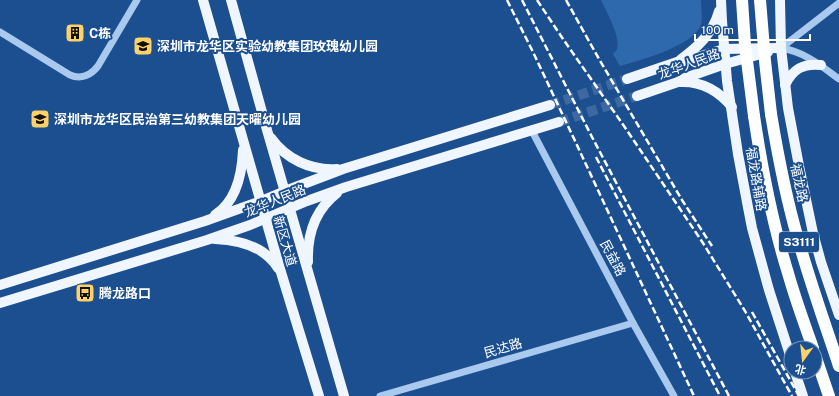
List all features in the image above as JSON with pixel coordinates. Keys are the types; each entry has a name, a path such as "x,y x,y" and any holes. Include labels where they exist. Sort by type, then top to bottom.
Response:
{"highway":[{"name":"S3111","path":"742,0 745,45 754,116 770,204 787,272 810,340"},
{"name":"福龙路","path":"760,0 771,114 782,176 806,267 839,366"},
{"path":"823,378 829,396"}],"main road":[{"name":"新区大道","path":"203,0 281,274 319,396"},
{"name":"新区大道","path":"231,0 284,191 344,396"},
{"path":"780,0 781,48 792,133 804,196 821,262 839,315"},
{"path":"677,62 699,45 707,36 714,24 721,1"},
{"name":"福龙路辅路","path":"721,1 725,64 742,177 752,228 769,290 785,340"},
{"name":"龙华人民路","path":"627,79 677,62 724,50 781,48"},
{"name":"龙华人民路","path":"638,96 725,64 781,48"},
{"path":"786,85 791,75 800,68 812,64 821,65"},
{"path":"678,82 689,82 708,87 725,98 732,107"},
{"name":"龙华人民路","path":"0,285 205,221 343,169 550,105"},
{"name":"龙华人民路","path":"0,303 207,240 289,208 346,188 559,122"},
{"path":"267,130 276,144 295,160 318,168 333,170 343,169"},
{"path":"205,221 219,213 230,201 235,192 240,175 242,137"},
{"path":"309,274 308,245 314,222 327,202 346,188"},
{"path":"207,240 226,239 253,247 271,259 281,274"},
{"path":"798,380 803,396"}],"street":[{"path":"0,32 70,75 79,78 84,77 95,70 98,66 137,0"},
{"path":"781,48 839,3"},
{"path":"781,48 802,54 821,65 839,79"},
{"name":"民益路","path":"532,131 633,323 674,396"},
{"name":"民达路","path":"380,396 633,323"}],"shaded area":[{"path":"601,0 701,0 702,22 696,33 677,46 665,52 620,66 613,54 617,49 618,44 615,31"}],"tunnel":[{"path":"550,105 627,79"},
{"path":"559,122 637,96"}],"railway":[{"path":"507,0 576,143 694,396"},
{"path":"522,0 592,137 729,396"},
{"path":"537,0 703,243 745,311 792,396"},
{"path":"566,0 682,200 712,246"},
{"path":"596,157 720,396"},
{"path":"752,312 799,396"}],"place":[{"name":"C栋","path":"75,33"},
{"name":"深圳市龙华区实验幼教集团玫瑰幼儿园","path":"143,46"},
{"name":"深圳市龙华区民治第三幼教集团天曜幼儿园","path":"40,119"},
{"name":"腾龙路口","path":"85,293"}]}
